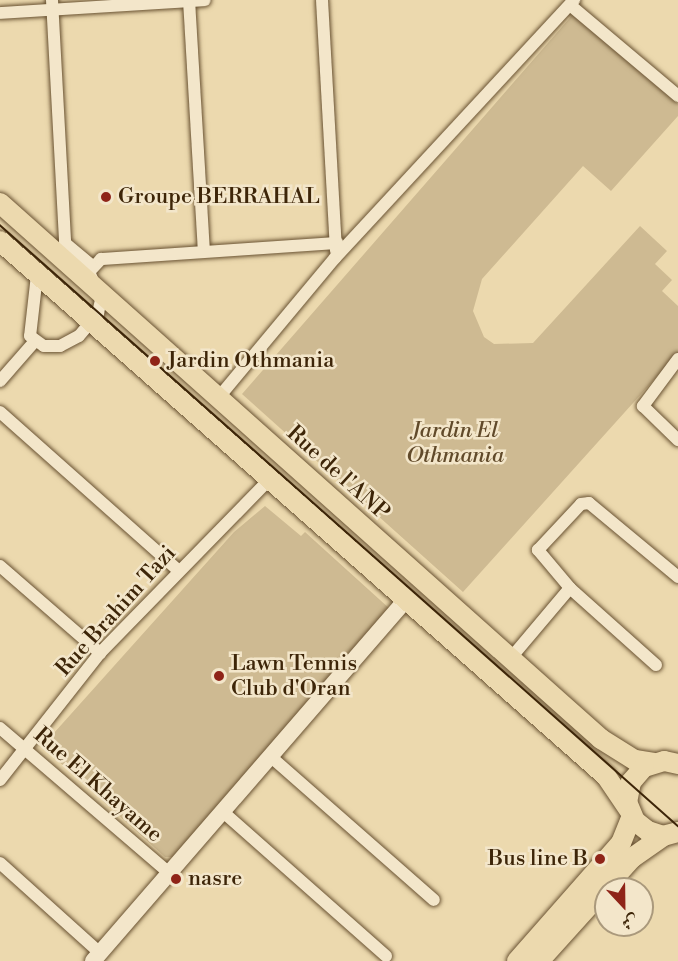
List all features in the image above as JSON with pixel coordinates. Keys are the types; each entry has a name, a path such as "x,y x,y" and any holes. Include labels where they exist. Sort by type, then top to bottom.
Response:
{"main road":[{"name":"Rue de l'ANP","path":"0,203 92,274 219,397 510,659 622,754 654,763 677,763"},
{"path":"0,241 271,477 606,776 643,829 672,837"},
{"path":"517,961 621,843 630,813 631,782 654,763"},
{"path":"539,961 632,858 672,837"}],"street":[{"path":"189,0 204,249"},
{"path":"0,13 52,4 205,0"},
{"path":"322,0 337,243 335,258"},
{"path":"219,397 335,258 572,2 678,96"},
{"path":"35,341 60,346 92,322 101,304 92,274 65,243 52,4"},
{"path":"92,274 112,257 204,249 337,243"},
{"path":"35,341 28,328 37,275"},
{"path":"0,381 35,341"},
{"path":"678,359 643,406 678,440"},
{"path":"0,412 179,571"},
{"name":"Rue Brahim Tazi","path":"0,780 27,751 100,653 271,477"},
{"path":"656,664 570,588 538,550 585,502 678,577"},
{"path":"0,566 100,653"},
{"path":"510,659 570,588"},
{"path":"0,863 97,957 407,599"},
{"name":"Rue El Khayame","path":"0,728 169,873"},
{"path":"270,756 434,900"},
{"path":"222,811 386,956"}],"green space":[{"name":"Jardin El Othmania","path":"575,12 678,104 678,116 611,191 583,166 482,279 473,311 484,337 494,344 533,343 640,226 667,251 655,264 672,280 662,291 678,306 678,353 463,592 242,394"},
{"name":"Lawn Tennis Club d'Oran","path":"265,506 301,536 305,532 390,609 177,857 165,857 46,750 45,743 234,532"}],"tram line":[{"path":"0,225 678,826"}],"place":[{"name":"Groupe BERRAHAL","path":"106,197"},
{"name":"Jardin Othmania","path":"155,361"},
{"name":"Lawn Tennis Club d'Oran","path":"219,676"},
{"name":"Bus line B","path":"600,859"},
{"name":"nasre","path":"176,879"}]}
